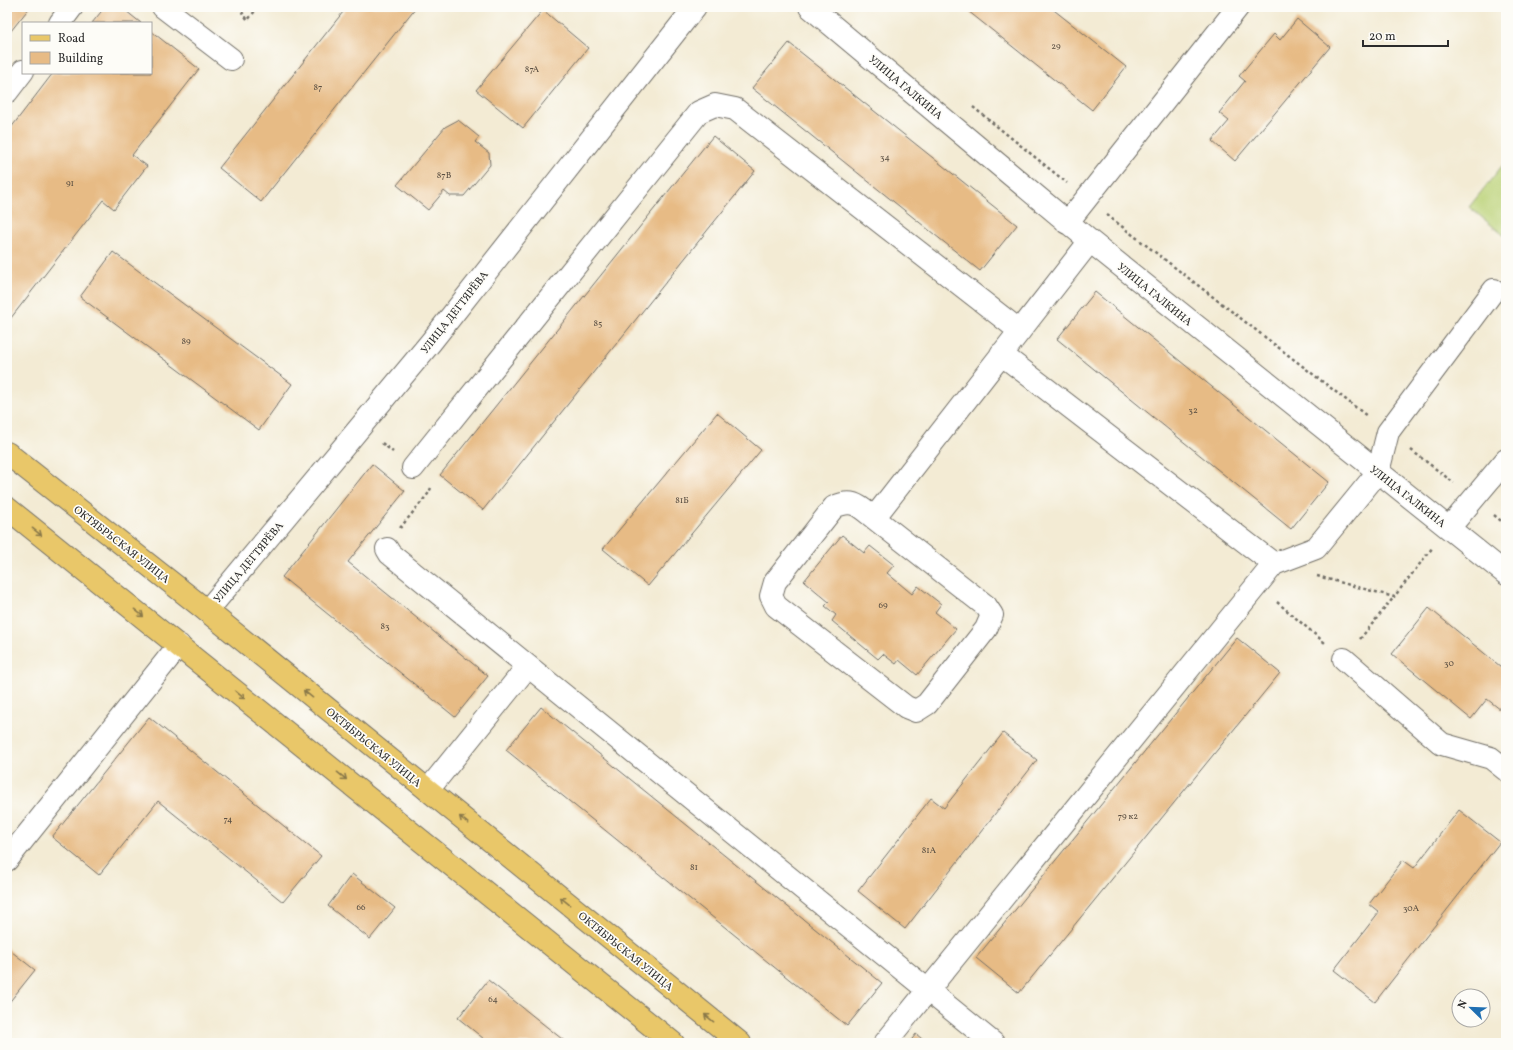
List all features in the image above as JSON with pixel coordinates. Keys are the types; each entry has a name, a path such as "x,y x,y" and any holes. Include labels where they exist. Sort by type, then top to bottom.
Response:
{"main road":[{"name":"ОКТЯБРЬСКАЯ УЛИЦА","path":"7,453 207,611 740,1043"},
{"path":"7,508 673,1043"}],"street":[{"path":"61,22 72,7"},
{"path":"162,7 231,59"},
{"name":"УЛИЦА ДЕГТЯРЁВА","path":"207,611 431,342 695,7"},
{"name":"УЛИЦА ГАЛКИНА","path":"810,7 1067,223 1506,574"},
{"path":"1067,223 1238,7"},
{"path":"7,92 22,73"},
{"path":"413,468 699,112 715,106 735,108 1020,331"},
{"path":"874,518 1090,241"},
{"path":"885,1043 1274,564 1316,548 1378,472 1388,432 1494,290"},
{"path":"1001,354 1274,564"},
{"path":"1449,528 1506,460"},
{"path":"844,502 855,503 874,518 986,606 992,615 986,629 927,704 916,711 906,707 776,606 771,596 775,582 834,507 844,502"},
{"path":"387,549 390,554 993,1043"},
{"path":"7,860 179,645"},
{"path":"1344,659 1442,744 1491,758 1506,770"},
{"path":"428,790 528,666"}],"path":[{"path":"238,7 248,20 258,7"},
{"path":"971,105 1086,198 1506,525"},
{"path":"1257,585 1344,659 1449,528"},
{"path":"1311,574 1394,597"}],"green space":[{"path":"1506,161 1506,237 1469,207"}],"building":[{"path":"7,7 30,7 7,36"},
{"path":"105,7 121,7 140,22 93,22"},
{"path":"347,7 416,7 261,202 219,168"},
{"path":"963,7 1050,7 1126,67 1092,110"},
{"path":"543,10 588,48 523,128 476,90"},
{"path":"1297,19 1330,47 1235,161 1212,141 1229,121 1219,113 1245,81 1239,76 1274,34 1280,40"},
{"path":"152,32 199,69 132,155 147,166 114,209 103,200 7,323 7,133 52,74 152,74"},
{"path":"789,43 1017,225 980,271 752,88"},
{"path":"458,120 479,137 475,142 489,153 490,165 464,196 450,196 444,191 428,210 397,185 445,127"},
{"path":"713,136 755,171 483,510 440,475"},
{"path":"113,252 292,384 259,430 80,297"},
{"path":"1095,292 1329,482 1291,529 1057,339"},
{"path":"717,413 761,450 648,586 603,549"},
{"path":"372,464 405,491 348,562 488,676 455,717 282,577"},
{"path":"842,535 864,553 870,546 894,565 887,573 912,594 918,586 941,604 935,612 956,629 917,675 899,660 896,664 883,654 878,659 832,621 836,615 825,606 829,602 804,581"},
{"path":"1429,608 1506,671 1506,714 1487,699 1471,719 1392,654"},
{"path":"1237,638 1280,673 1019,993 976,958"},
{"path":"541,707 882,983 847,1026 506,750"},
{"path":"149,717 321,856 283,902 158,801 99,875 52,837"},
{"path":"1003,733 1037,760 905,929 858,891 931,798 944,808"},
{"path":"1459,810 1500,842 1375,1002 1334,970 1379,912 1369,904 1403,860 1414,868"},
{"path":"352,874 395,908 370,939 328,906"},
{"path":"7,948 35,970 7,1005"},
{"path":"488,980 567,1043 489,1043 458,1018"},
{"path":"916,1034 927,1043 909,1043"}]}
